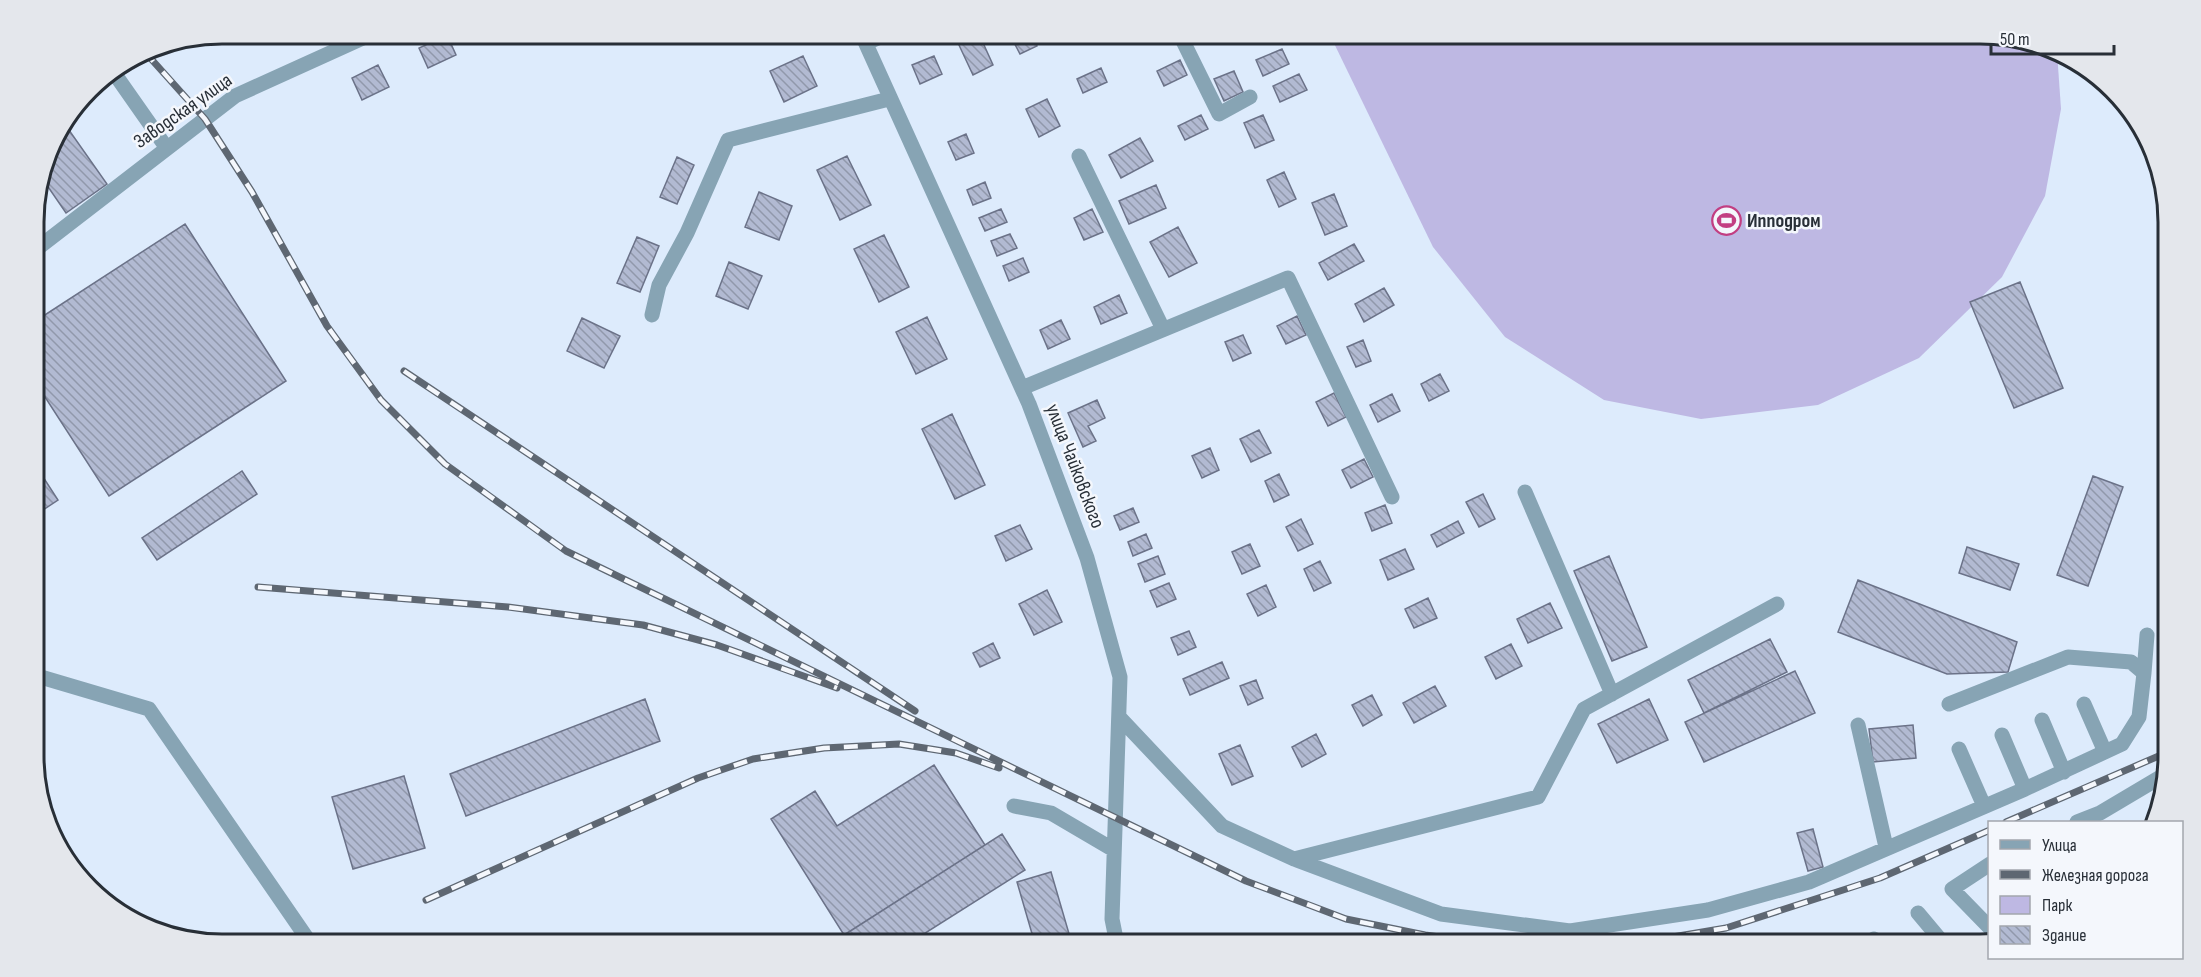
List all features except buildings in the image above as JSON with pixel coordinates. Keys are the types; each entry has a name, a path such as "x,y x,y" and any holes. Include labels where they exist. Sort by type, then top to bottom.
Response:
{"street":[{"name":"Заводская улица","path":"44,242 235,96 352,43"},
{"name":"улица Чайковского","path":"865,43 1022,388 1087,558 1120,677 1112,919 1115,933"},
{"path":"1184,43 1219,114 1250,97"},
{"path":"117,77 166,147"},
{"path":"652,315 659,285 687,233 728,140 889,99"},
{"path":"1079,156 1163,329"},
{"path":"1022,388 1288,278 1392,497"},
{"path":"1525,492 1612,694"},
{"path":"1294,859 1538,797 1584,709 1777,604"},
{"path":"1119,717 1222,826 1294,859 1441,914 1570,931 1708,910 1809,882 2064,772 2122,744 2139,717 2147,635"},
{"path":"1949,704 2068,657 2131,662 2144,673"},
{"path":"43,678 149,709 304,934"},
{"path":"2084,704 2105,752"},
{"path":"2042,720 2064,772"},
{"path":"1858,725 1886,847"},
{"path":"2002,735 2025,789"},
{"path":"1959,749 1984,806"},
{"path":"2080,821 2100,813 2156,780"},
{"path":"1014,806 1051,813 1114,850"},
{"path":"1988,865 1952,889 1988,927"},
{"path":"1918,913 1935,933"}],"green space":[{"name":"Ипподром","path":"1334,43 1979,43 2014,47 2058,62 2061,109 2045,196 2002,277 1919,358 1818,405 1701,419 1604,400 1505,337 1433,247"}],"railway":[{"path":"151,59 205,119 252,192 327,326 381,400 445,464 566,551 1246,881 1346,919 1417,933"},
{"path":"404,371 915,711"},
{"path":"258,587 508,607 643,625 717,645 837,688"},
{"path":"426,900 698,778 753,759 824,748 899,744 956,753 999,768"},
{"path":"2008,821 2158,756"},
{"path":"1695,933 1726,928 1880,878 1988,831"}],"place":[{"name":"Ипподром","path":"1726,221"}]}
